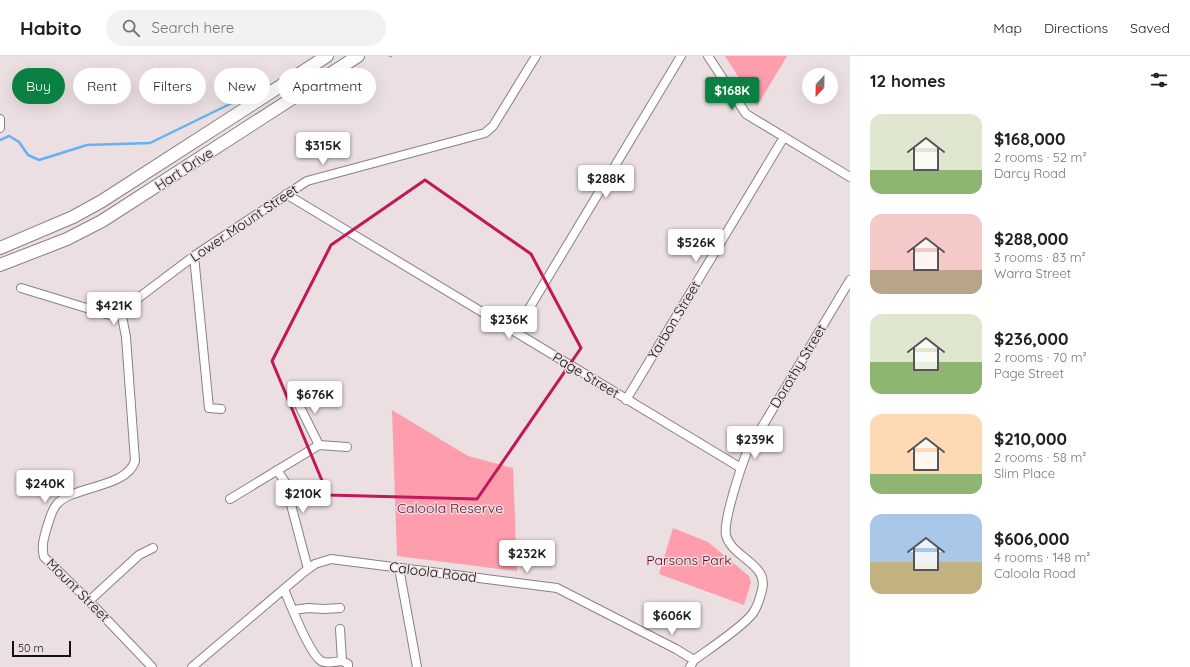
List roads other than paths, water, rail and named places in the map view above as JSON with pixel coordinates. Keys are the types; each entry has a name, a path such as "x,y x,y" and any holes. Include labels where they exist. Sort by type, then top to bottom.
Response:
{"highway":[{"name":"Hart Drive","path":"0,248 73,217 102,201 327,56"},
{"name":"Hart Drive","path":"0,265 54,244 102,221 358,56"}],"street":[{"name":"Lower Mount Street","path":"121,311 194,256 307,181 485,134 494,126 536,56"},
{"path":"515,332 681,56"},
{"path":"708,56 746,114 850,177"},
{"path":"0,119 0,128"},
{"name":"Yarbon Street","path":"626,400 784,137"},
{"name":"Page Street","path":"286,194 741,468"},
{"path":"194,256 209,408 221,409"},
{"name":"Dorothy Street","path":"692,664 747,620 757,607 763,579 760,573 732,546 725,532 741,468 747,452 850,280"},
{"path":"21,288 106,314 113,314 121,311"},
{"name":"Mount Street","path":"121,311 126,337 135,461 133,467 124,476 61,500 53,510 42,547 44,557 89,601 152,667"},
{"path":"293,393 319,446"},
{"path":"230,499 319,446 347,447"},
{"path":"277,470 285,482 308,569"},
{"path":"89,601 139,555 153,548"},
{"name":"Caloola Road","path":"192,667 308,569 315,564 332,559 556,588 676,649 692,664"},
{"path":"399,568 417,667"},
{"path":"284,589 311,647 321,661 327,663 342,660 348,664 348,667"},
{"path":"294,610 308,608 340,608"},
{"path":"340,629 342,660"}],"waterway":[{"path":"0,140 9,136 19,142 28,155 39,160 87,145 150,143 230,104"}],"park label":[{"name":"Caloola Reserve","path":"450,508"},
{"name":"Parsons Park","path":"689,560"}]}
